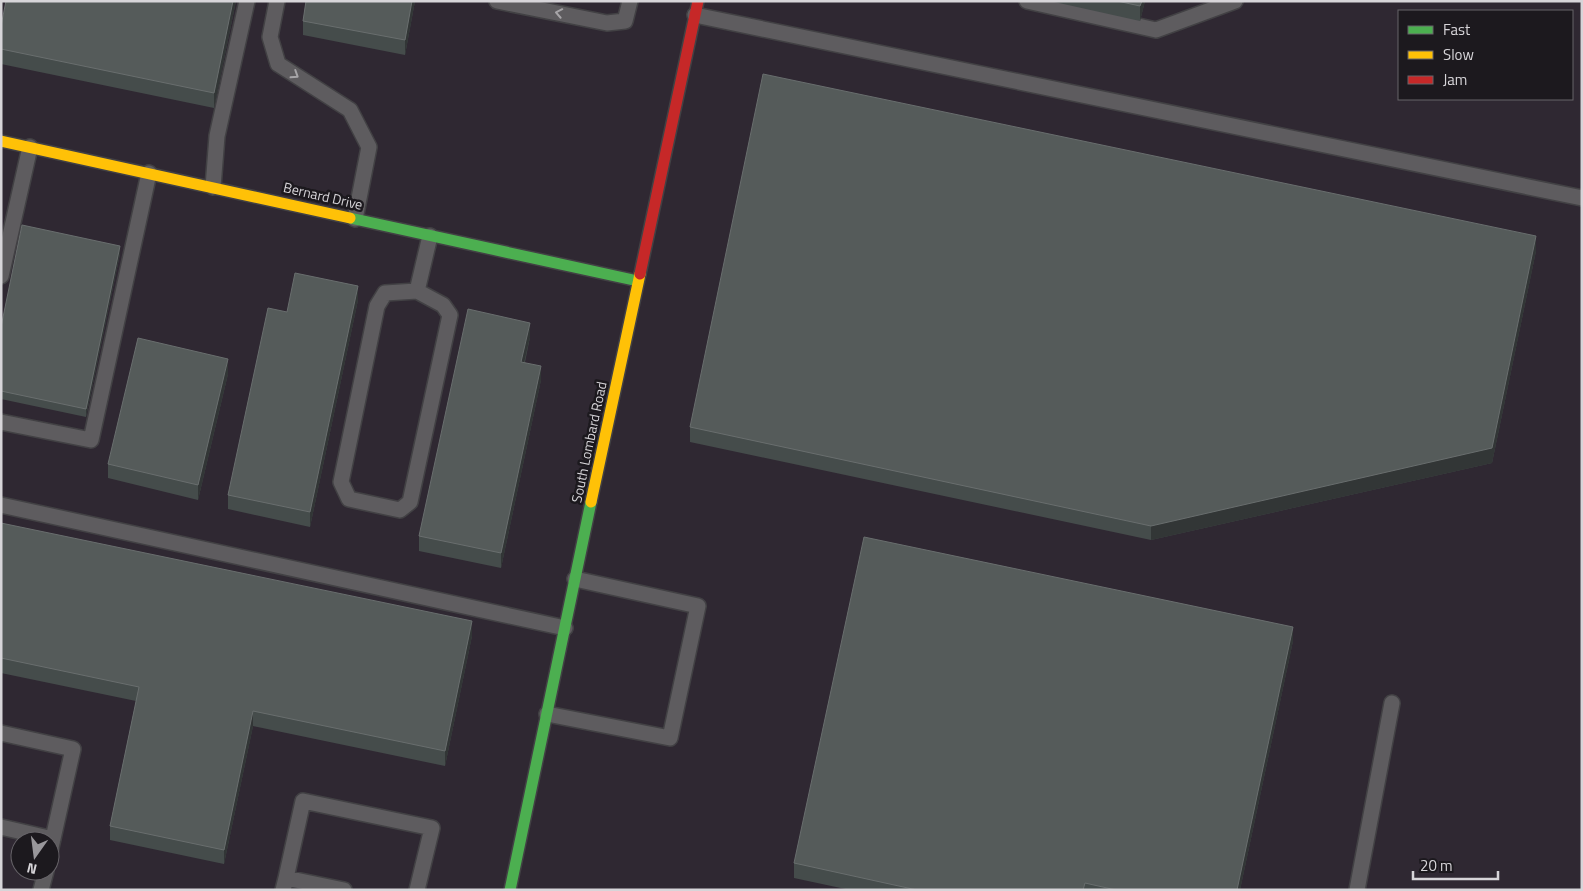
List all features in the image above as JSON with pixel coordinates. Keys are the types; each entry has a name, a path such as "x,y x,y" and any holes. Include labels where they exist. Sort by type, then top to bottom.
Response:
{"street":[{"name":"South Lombard Road","path":"510,890 697,8"},
{"name":"Bernard Drive","path":"1,141 638,282"}],"lane":[{"path":"213,187 217,136 247,1"},
{"path":"277,1 270,36 278,64 350,110 370,147 355,219"},
{"path":"497,1 607,23 625,21 630,1"},
{"path":"1027,1 1156,30 1235,1"},
{"path":"697,8 1582,198"},
{"path":"1,276 30,147"},
{"path":"1,422 91,440 149,174"},
{"path":"417,291 430,236"},
{"path":"417,291 443,305 450,315 410,502 400,510 349,499 342,482 378,306 385,293 417,291"},
{"path":"1,505 565,628"},
{"path":"547,714 670,738 698,606 575,579"},
{"path":"1357,890 1392,703"},
{"path":"1,733 73,750 54,831"},
{"path":"344,890 285,884 303,801 432,828 417,890"}],"shaded area":[{"path":"1,1 1582,1 1582,890 1,890"}],"building":[{"path":"6,1 233,1 214,93 1,49 1,26"},
{"path":"306,1 412,1 405,40 303,21"},
{"path":"1117,1 1142,1 1140,6"},
{"path":"763,74 1536,236 1492,448 1151,526 690,427"},
{"path":"22,225 120,246 86,409 1,391 1,327"},
{"path":"295,273 358,286 310,512 228,495 268,308 287,312"},
{"path":"468,309 530,323 521,362 541,366 501,553 419,536"},
{"path":"138,338 228,359 198,485 108,464"},
{"path":"1,523 472,621 445,751 253,711 224,850 110,826 139,687 1,658"},
{"path":"864,537 1293,627 1237,890 1116,890 1085,883 1083,890 917,890 794,863"}],"traffic: fast":[{"path":"350,218 638,281"},
{"path":"510,890 591,502"}],"traffic: slow":[{"path":"1,141 350,218"},
{"path":"591,502 640,274"}],"traffic: jam":[{"path":"640,274 698,1"}]}
